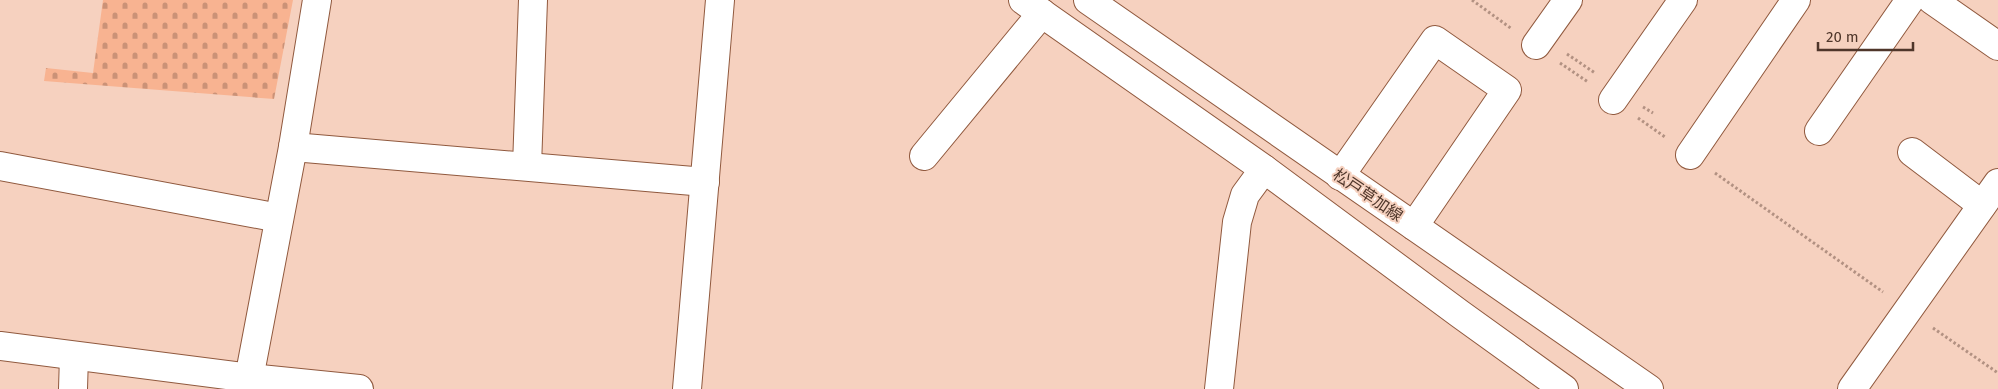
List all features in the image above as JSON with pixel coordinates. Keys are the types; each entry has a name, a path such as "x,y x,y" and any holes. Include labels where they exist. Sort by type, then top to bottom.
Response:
{"street":[{"path":"248,383 317,0"},
{"path":"527,166 533,0"},
{"path":"687,389 720,0"},
{"name":"松戸草加線","path":"1088,0 1649,389"},
{"path":"1539,40 1568,0"},
{"path":"1617,95 1683,0"},
{"path":"1690,155 1796,0"},
{"path":"1819,131 1910,0"},
{"path":"1932,0 1998,46"},
{"path":"924,156 1032,7 1264,168 1564,389"},
{"path":"1340,176 1434,40 1506,90 1414,226"},
{"path":"292,147 705,182"},
{"path":"1912,152 1982,205"},
{"path":"0,166 279,218"},
{"path":"1219,389 1237,222 1245,195 1264,168"},
{"path":"1852,389 1998,182"},
{"path":"0,346 248,383 359,389"},
{"path":"73,389 74,356"}],"path":[{"path":"1472,0 1539,40 1617,95 1690,155 1998,373"},
{"path":"1539,40 1617,95 1653,113"}],"green space":[{"path":"103,0 293,0 274,99 44,81 46,68 93,73"}]}
